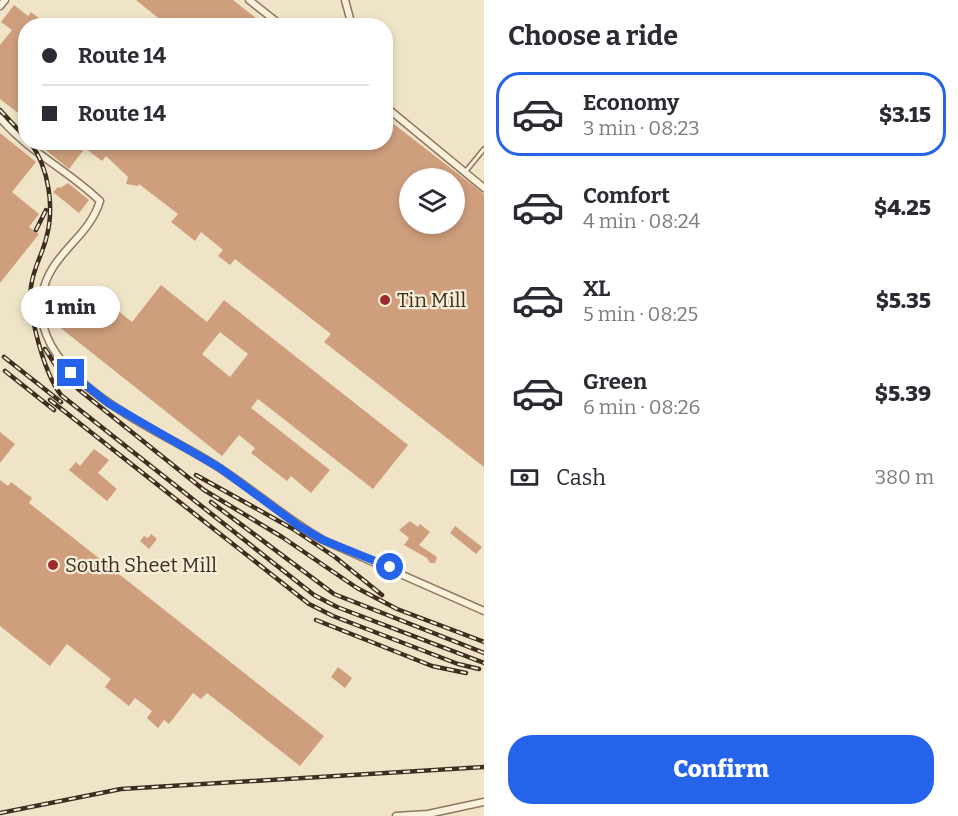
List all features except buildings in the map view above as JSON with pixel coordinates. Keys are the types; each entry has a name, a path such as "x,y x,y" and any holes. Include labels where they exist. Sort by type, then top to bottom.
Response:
{"street":[{"path":"0,6 5,0"},
{"path":"249,0 272,18"},
{"path":"345,0 350,18"},
{"path":"393,113 459,168"},
{"path":"0,118 18,139"},
{"path":"32,150 82,184 100,201 96,215 59,255 47,274 41,298 42,326 52,350 71,373 108,403 220,468 299,526 323,540 484,611"},
{"path":"465,173 484,188"},
{"path":"396,816 428,814 484,802"}],"lane":[{"path":"465,173 484,149"}],"railway":[{"path":"0,110 18,129"},
{"path":"36,150 46,176 50,214 46,239 32,280 32,312 43,358 61,395 314,595 337,607 484,663"},
{"path":"36,230 46,210"},
{"path":"45,349 58,369 78,389 204,490 282,537 357,588 397,609 484,642"},
{"path":"4,357 61,402"},
{"path":"5,371 54,410"},
{"path":"50,400 309,604 333,616 458,664 479,669"},
{"path":"196,475 293,529 335,557 382,595"},
{"path":"211,502 334,594 484,653"},
{"path":"316,620 432,666 466,673"},
{"path":"0,813 121,789 484,767"}],"place":[{"name":"Tin Mill","path":"385,300"},
{"name":"South Sheet Mill","path":"53,565"}],"route":[{"path":"71,373 93,393 220,468 299,526 323,540 390,567"}]}
